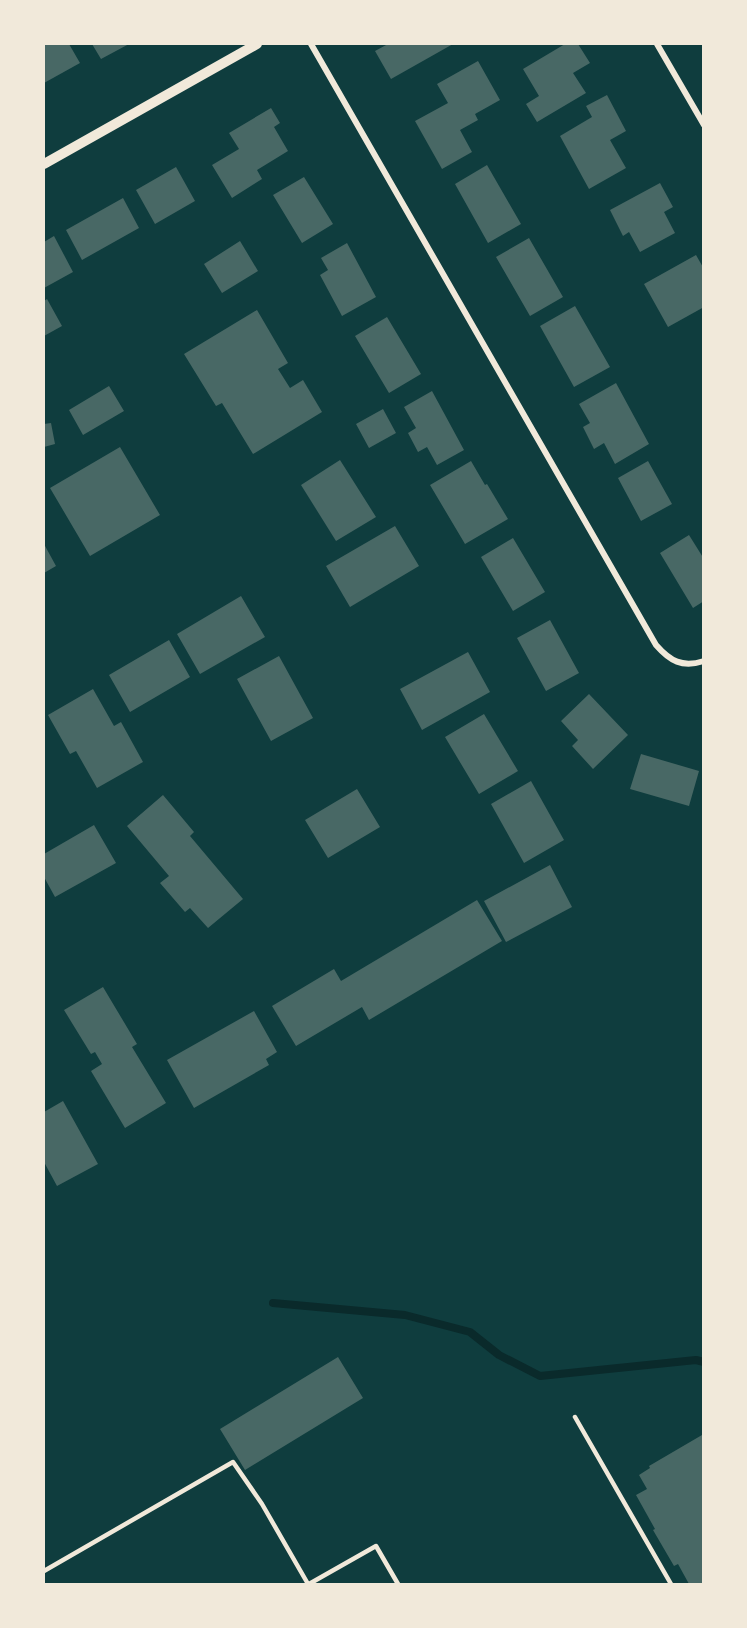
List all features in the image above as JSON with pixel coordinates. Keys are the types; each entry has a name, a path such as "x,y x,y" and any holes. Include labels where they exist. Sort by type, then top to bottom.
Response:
{"street":[{"path":"44,164 257,44"},
{"path":"311,44 656,645 664,655 675,662 687,664 704,661"},
{"path":"657,44 704,125"}],"lane":[{"path":"575,1417 671,1584"},
{"path":"44,1571 233,1462 262,1504 308,1584 376,1546 398,1584"}],"building":[{"path":"44,44 69,44 80,63 44,83"},
{"path":"92,44 129,44 101,59"},
{"path":"388,44 453,44 391,79 375,51"},
{"path":"565,44 578,44 590,63 573,73 586,93 537,122 526,104 539,96 523,69"},
{"path":"478,61 500,100 475,114 478,120 460,130 472,152 442,169 415,121 448,103 437,84"},
{"path":"607,95 626,131 610,140 626,168 589,189 560,136 592,117 586,106"},
{"path":"271,108 280,123 274,127 288,151 257,170 262,179 232,198 212,165 239,149 229,133"},
{"path":"487,165 521,224 488,243 455,184"},
{"path":"176,167 195,201 155,224 136,190"},
{"path":"304,177 333,224 302,243 273,195"},
{"path":"660,183 673,207 664,212 675,233 640,252 629,232 623,236 610,210"},
{"path":"123,198 139,228 82,260 66,230"},
{"path":"54,236 73,272 44,288 44,242"},
{"path":"529,238 563,297 530,316 496,257"},
{"path":"240,241 258,271 222,293 204,264"},
{"path":"347,243 376,297 342,316 320,275 328,270 321,258"},
{"path":"696,255 704,269 704,307 668,327 644,284"},
{"path":"47,299 62,326 44,336 44,301"},
{"path":"575,306 610,367 574,387 540,326"},
{"path":"257,310 288,363 278,369 290,388 303,380 322,412 253,454 222,403 216,406 184,354"},
{"path":"387,317 421,374 389,393 355,336"},
{"path":"616,383 649,444 615,464 604,443 594,449 583,427 590,423 579,404"},
{"path":"109,386 124,411 83,435 69,410"},
{"path":"432,391 464,450 437,465 427,447 418,452 408,433 416,428 404,407"},
{"path":"383,409 396,433 369,448 356,424"},
{"path":"51,423 55,444 44,447 44,424"},
{"path":"120,447 160,515 90,556 50,488"},
{"path":"340,460 376,517 336,541 301,485"},
{"path":"471,461 508,519 465,544 430,485"},
{"path":"648,461 672,504 641,521 618,478"},
{"path":"395,526 419,566 350,607 326,566"},
{"path":"689,535 704,559 704,601 693,608 660,553"},
{"path":"513,538 545,592 513,611 481,557"},
{"path":"44,544 56,566 44,573"},
{"path":"241,596 265,637 200,674 177,634"},
{"path":"550,620 579,673 546,691 517,638"},
{"path":"169,640 190,677 130,712 109,675"},
{"path":"468,652 490,692 422,730 400,689"},
{"path":"279,656 313,718 271,741 237,679"},
{"path":"93,689 114,726 121,722 143,762 97,788 76,751 70,754 48,715"},
{"path":"589,694 628,735 593,769 572,746 578,740 561,721"},
{"path":"484,714 518,771 479,794 445,737"},
{"path":"641,754 699,771 689,806 630,789"},
{"path":"531,781 564,840 524,863 491,804"},
{"path":"357,789 380,827 328,858 305,820"},
{"path":"163,795 194,832 190,836 243,899 208,928 190,908 185,912 160,883 169,876 127,826"},
{"path":"94,825 116,863 55,897 44,877 44,854"},
{"path":"550,865 572,907 506,942 484,901"},
{"path":"477,900 502,941 369,1020 362,1007 296,1046 272,1006 334,969 341,981"},
{"path":"103,987 137,1044 132,1047 166,1103 125,1128 91,1071 102,1064 95,1052 91,1054 64,1010"},
{"path":"254,1011 277,1052 266,1059 269,1065 194,1108 167,1060"},
{"path":"63,1101 98,1164 57,1186 44,1162 44,1112"},
{"path":"338,1357 363,1398 245,1470 220,1429"},
{"path":"702,1435 704,1438 704,1584 689,1584 678,1564 674,1566 636,1495 647,1489 639,1475 650,1468 649,1466"}],"waterway":[{"path":"273,1303 405,1315 470,1332 499,1355 540,1376 696,1360 704,1362"}]}
